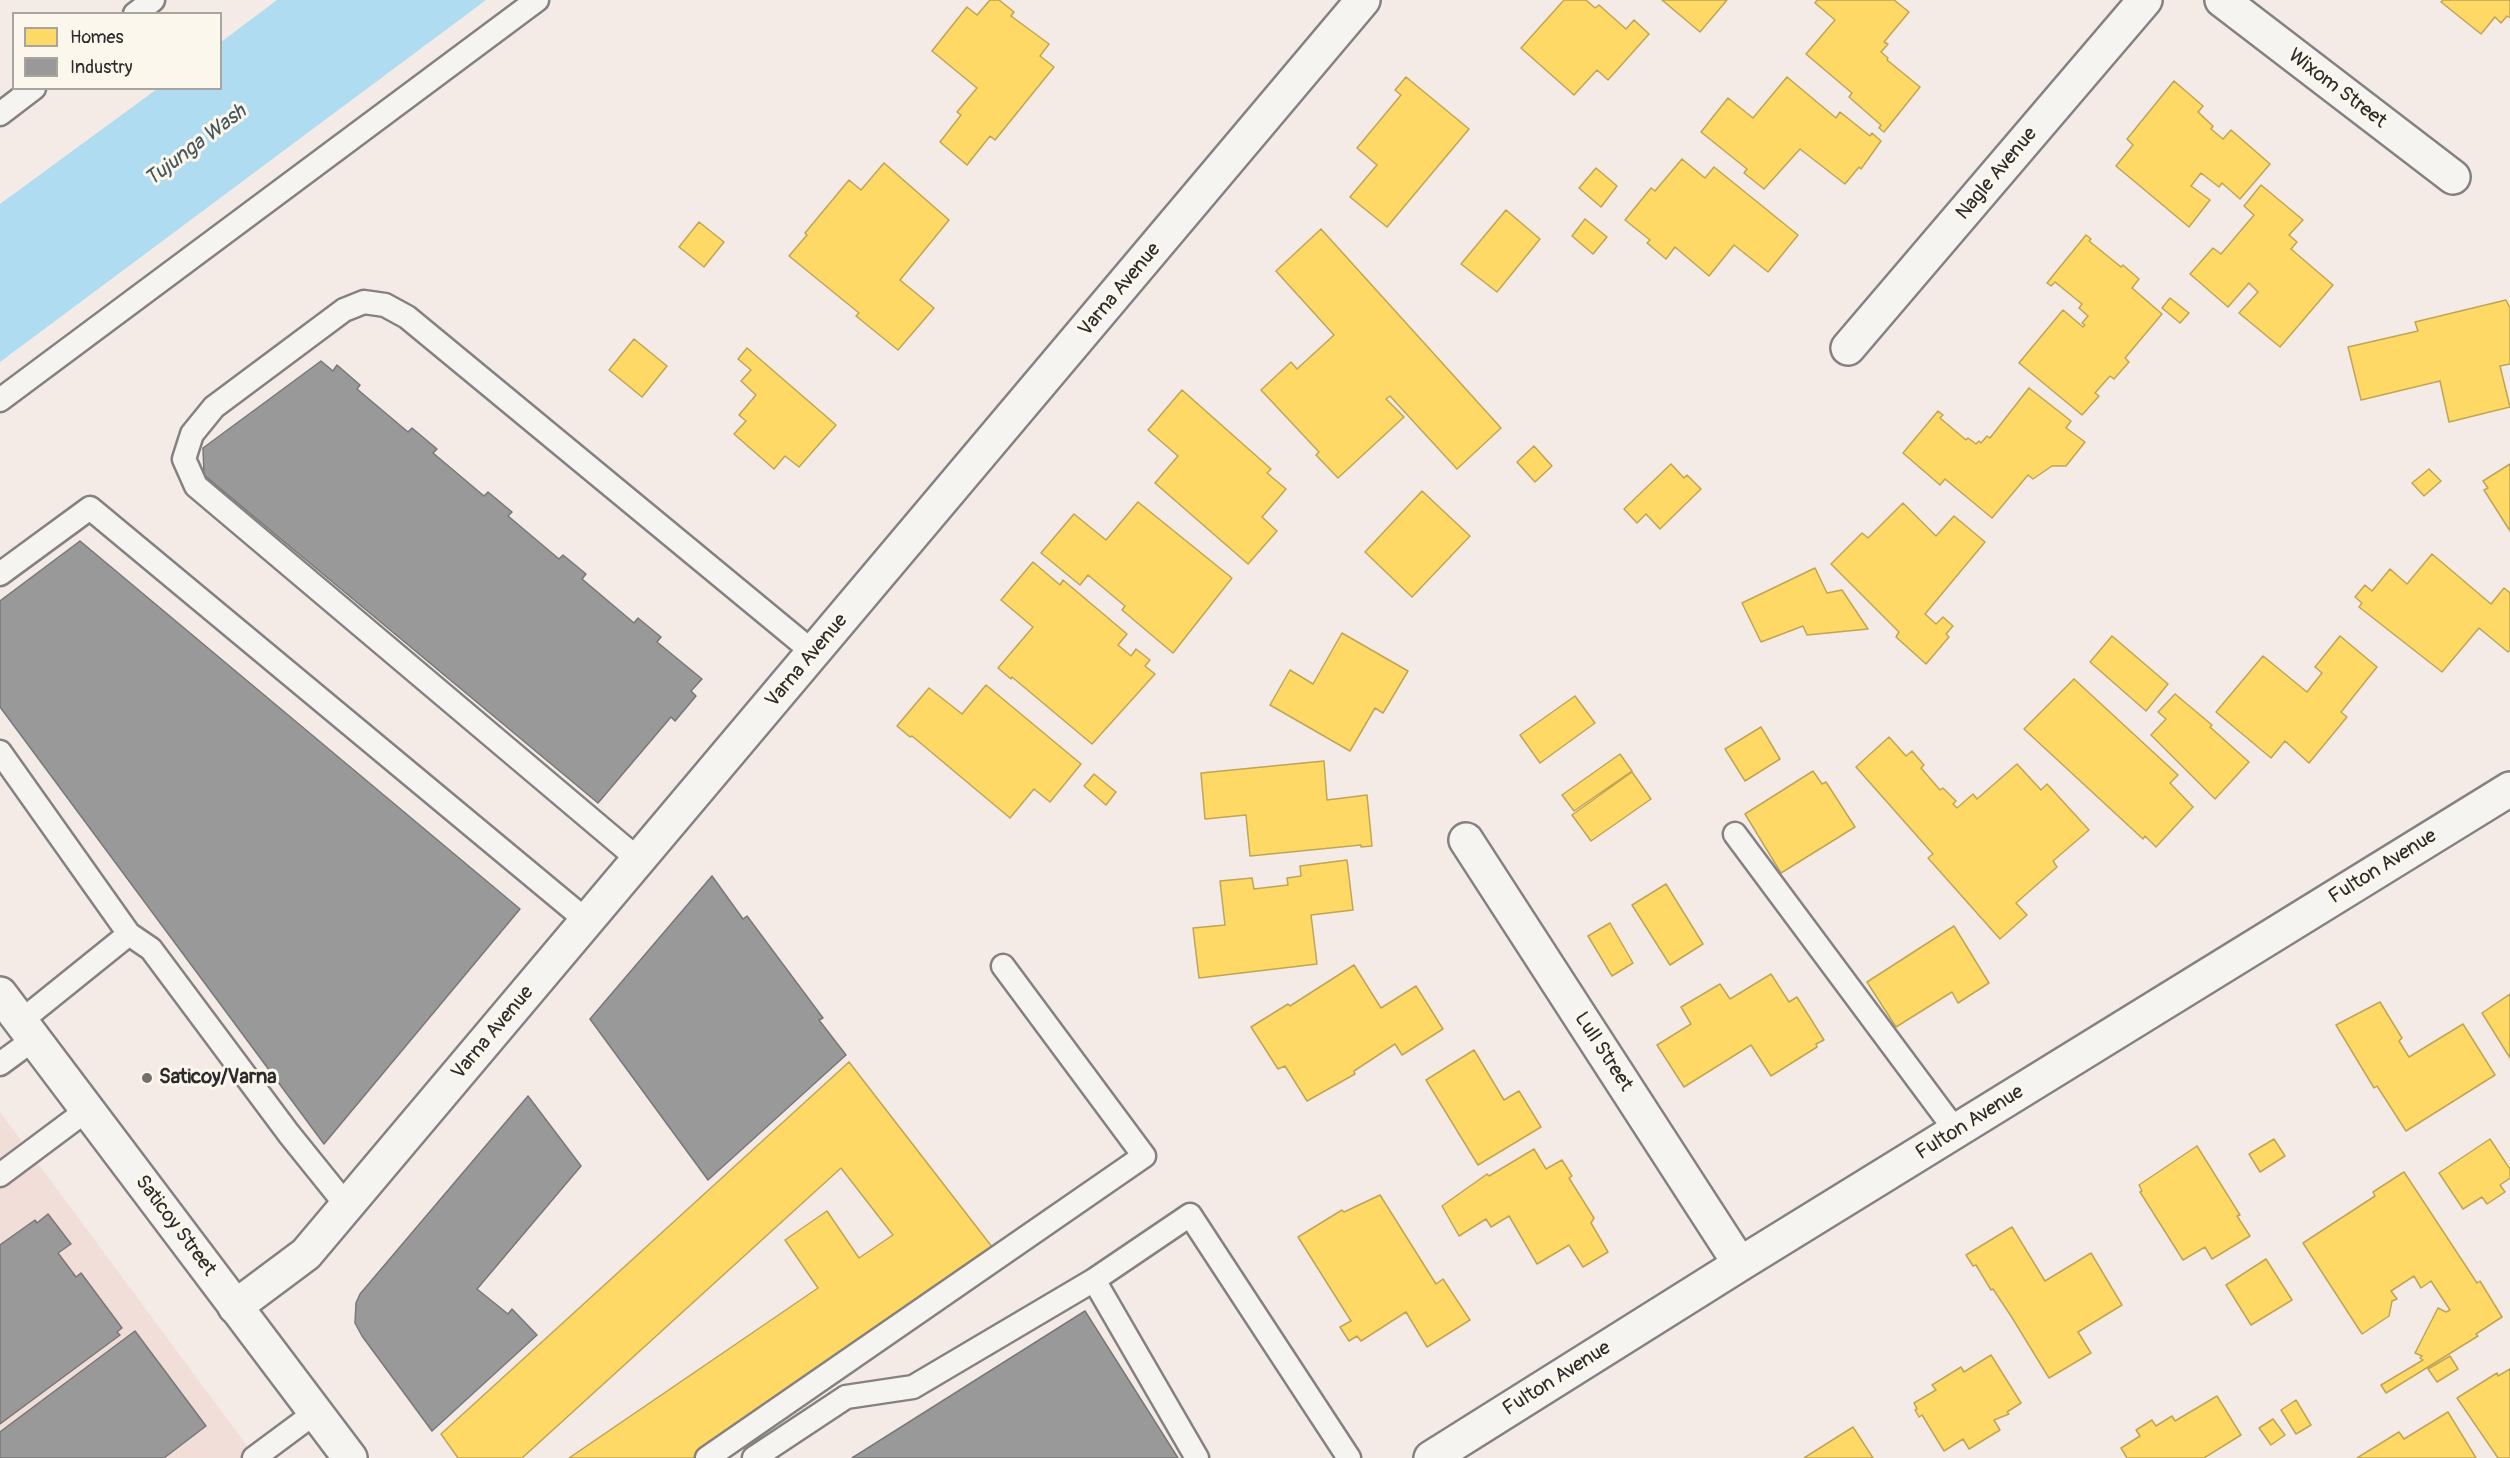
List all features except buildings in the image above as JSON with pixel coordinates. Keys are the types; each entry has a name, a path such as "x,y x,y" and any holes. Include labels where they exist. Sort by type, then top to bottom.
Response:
{"street":[{"name":"Varna Avenue","path":"235,1307 306,1254 1363,0"},
{"name":"Nagle Avenue","path":"1848,348 2145,0"},
{"name":"Wixom Street","path":"2222,0 2453,177"},
{"name":"Fulton Avenue","path":"1431,1458 1740,1264 2510,789"},
{"name":"Lull Street","path":"1466,840 1740,1264"},
{"name":"Saticoy Street","path":"0,994 350,1458"}],"lane":[{"path":"138,12 153,0"},
{"path":"0,400 537,0"},
{"path":"0,114 31,90"},
{"path":"639,860 196,486 184,459 192,434 214,407 344,310 364,302 385,305 407,317 814,653"},
{"path":"0,574 90,508 587,921"},
{"path":"0,752 129,934 152,949 289,1134 347,1206"},
{"path":"1735,834 1956,1131"},
{"path":"0,1064 27,1030 129,934"},
{"path":"707,1458 1144,1156 1003,966"},
{"path":"0,1175 87,1110"},
{"path":"754,1458 846,1397 913,1387 1094,1280 1190,1215 1349,1458"},
{"path":"1094,1280 1197,1458"},
{"path":"254,1458 316,1412"}],"shaded area":[{"path":"0,1112 256,1458 0,1458"}],"water":[{"name":"Tujunga Wash","path":"277,0 486,0 0,362 0,204 156,90 222,90 222,41"}],"place":[{"name":"Saticoy/Varna","path":"147,1078"}]}
